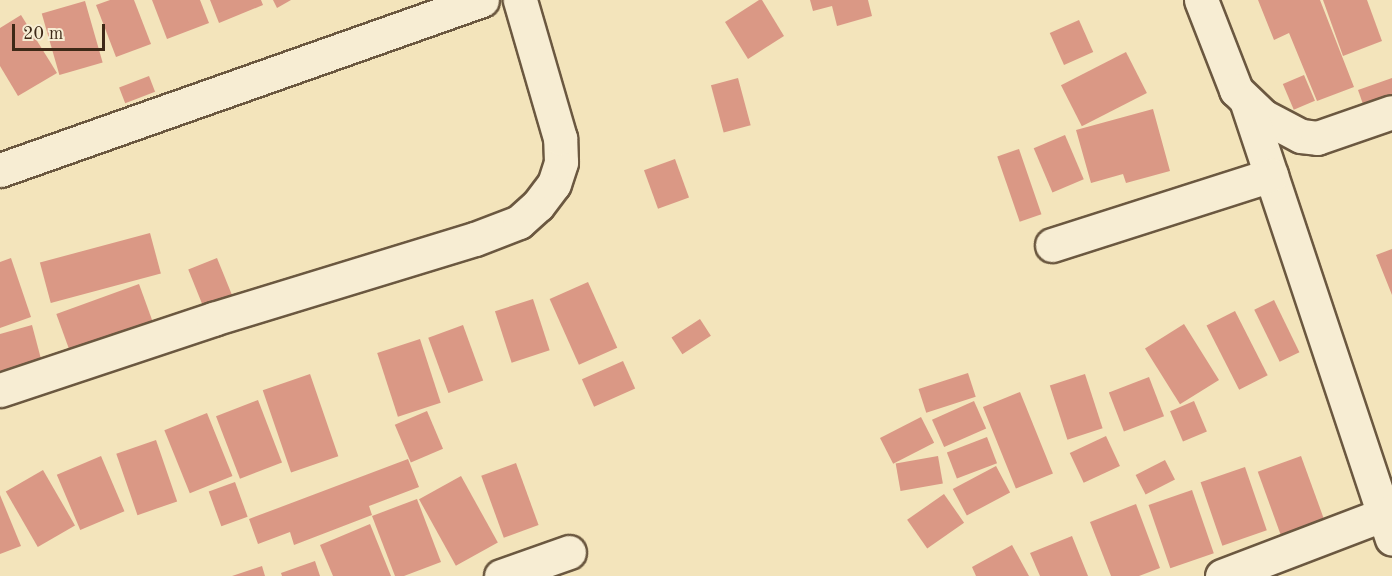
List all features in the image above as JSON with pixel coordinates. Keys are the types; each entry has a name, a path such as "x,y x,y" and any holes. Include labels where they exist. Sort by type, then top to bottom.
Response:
{"street":[{"path":"0,170 482,0"},
{"path":"0,390 213,320 475,239 519,222 538,205 554,184 561,162 560,138 520,0"},
{"path":"1201,0 1236,90 1248,103 1285,129 1317,138 1392,112"},
{"path":"1222,576 1389,521 1248,103"},
{"path":"1052,245 1271,175"},
{"path":"501,576 569,552"}],"building":[{"path":"110,0 134,0 151,44 116,57 96,5"},
{"path":"152,0 200,0 209,23 167,39"},
{"path":"210,0 261,0 263,5 219,23"},
{"path":"273,0 291,0 277,8"},
{"path":"762,0 784,36 748,59 725,22"},
{"path":"810,0 868,0 872,16 837,26 832,6 813,11"},
{"path":"1258,0 1320,0 1354,87 1317,101 1289,33 1274,40"},
{"path":"1323,0 1367,0 1382,41 1343,56"},
{"path":"85,1 103,63 59,75 42,13"},
{"path":"21,15 57,73 18,96 0,66 0,28"},
{"path":"1079,20 1093,52 1064,65 1050,33"},
{"path":"1126,52 1147,93 1082,126 1061,85"},
{"path":"1304,75 1315,101 1294,110 1283,84"},
{"path":"149,76 155,92 125,103 119,87"},
{"path":"738,78 751,125 724,133 711,85"},
{"path":"1392,78 1392,117 1370,124 1358,90"},
{"path":"1153,109 1170,171 1126,183 1123,174 1091,183 1076,130"},
{"path":"1065,135 1084,179 1052,192 1034,148"},
{"path":"1019,149 1041,214 1020,222 997,156"},
{"path":"675,159 689,198 658,209 644,170"},
{"path":"150,233 161,274 51,303 40,263"},
{"path":"1392,249 1392,295 1376,255"},
{"path":"11,258 31,317 0,328 0,262"},
{"path":"217,258 233,298 204,309 188,270"},
{"path":"588,282 617,348 579,365 550,299"},
{"path":"139,284 155,328 72,358 56,314"},
{"path":"533,299 550,350 512,363 495,311"},
{"path":"1274,300 1299,352 1280,362 1254,310"},
{"path":"1235,311 1268,375 1239,390 1206,326"},
{"path":"700,319 711,336 682,354 671,338"},
{"path":"1184,324 1219,380 1180,404 1145,348"},
{"path":"32,325 41,359 0,371 0,334"},
{"path":"463,325 483,380 448,393 428,338"},
{"path":"420,339 441,403 398,417 377,353"},
{"path":"623,361 635,388 594,407 582,379"},
{"path":"968,373 976,397 926,413 919,389"},
{"path":"310,374 338,456 291,473 263,390"},
{"path":"1085,374 1103,428 1067,440 1050,385"},
{"path":"1149,377 1164,416 1124,432 1109,392"},
{"path":"1020,392 1053,474 1016,489 983,407"},
{"path":"258,400 282,463 240,479 216,416"},
{"path":"974,401 986,428 944,447 932,420"},
{"path":"1194,401 1207,431 1183,442 1170,411"},
{"path":"427,411 443,449 411,462 395,425"},
{"path":"207,413 232,476 190,493 164,430"},
{"path":"921,417 934,443 893,464 880,438"},
{"path":"1106,436 1120,466 1084,483 1070,453"},
{"path":"987,437 997,463 957,479 947,452"},
{"path":"156,440 177,501 137,515 116,454"},
{"path":"101,456 124,511 80,530 57,475"},
{"path":"938,456 943,484 901,491 896,463"},
{"path":"1301,456 1327,527 1284,543 1258,472"},
{"path":"408,459 419,487 369,506 372,515 294,545 290,532 258,544 249,519"},
{"path":"1165,460 1175,480 1146,495 1136,475"},
{"path":"516,463 539,525 504,538 481,476"},
{"path":"996,466 1010,492 967,515 953,489"},
{"path":"1245,467 1267,530 1222,546 1201,482"},
{"path":"43,470 75,525 38,547 6,492"},
{"path":"461,476 498,542 456,566 419,499"},
{"path":"235,482 248,517 221,526 209,492"},
{"path":"1192,490 1214,553 1170,568 1149,505"},
{"path":"944,494 964,523 927,548 907,520"},
{"path":"0,495 21,546 0,554"},
{"path":"417,499 441,562 404,576 395,576 372,516"},
{"path":"1136,504 1160,568 1139,576 1111,576 1090,522"},
{"path":"370,524 391,576 333,576 320,545"},
{"path":"1072,536 1088,576 1040,576 1030,553"},
{"path":"1012,545 1029,576 976,576 972,567"},
{"path":"315,561 320,576 282,576 281,573"},
{"path":"262,566 265,576 232,576"}]}
